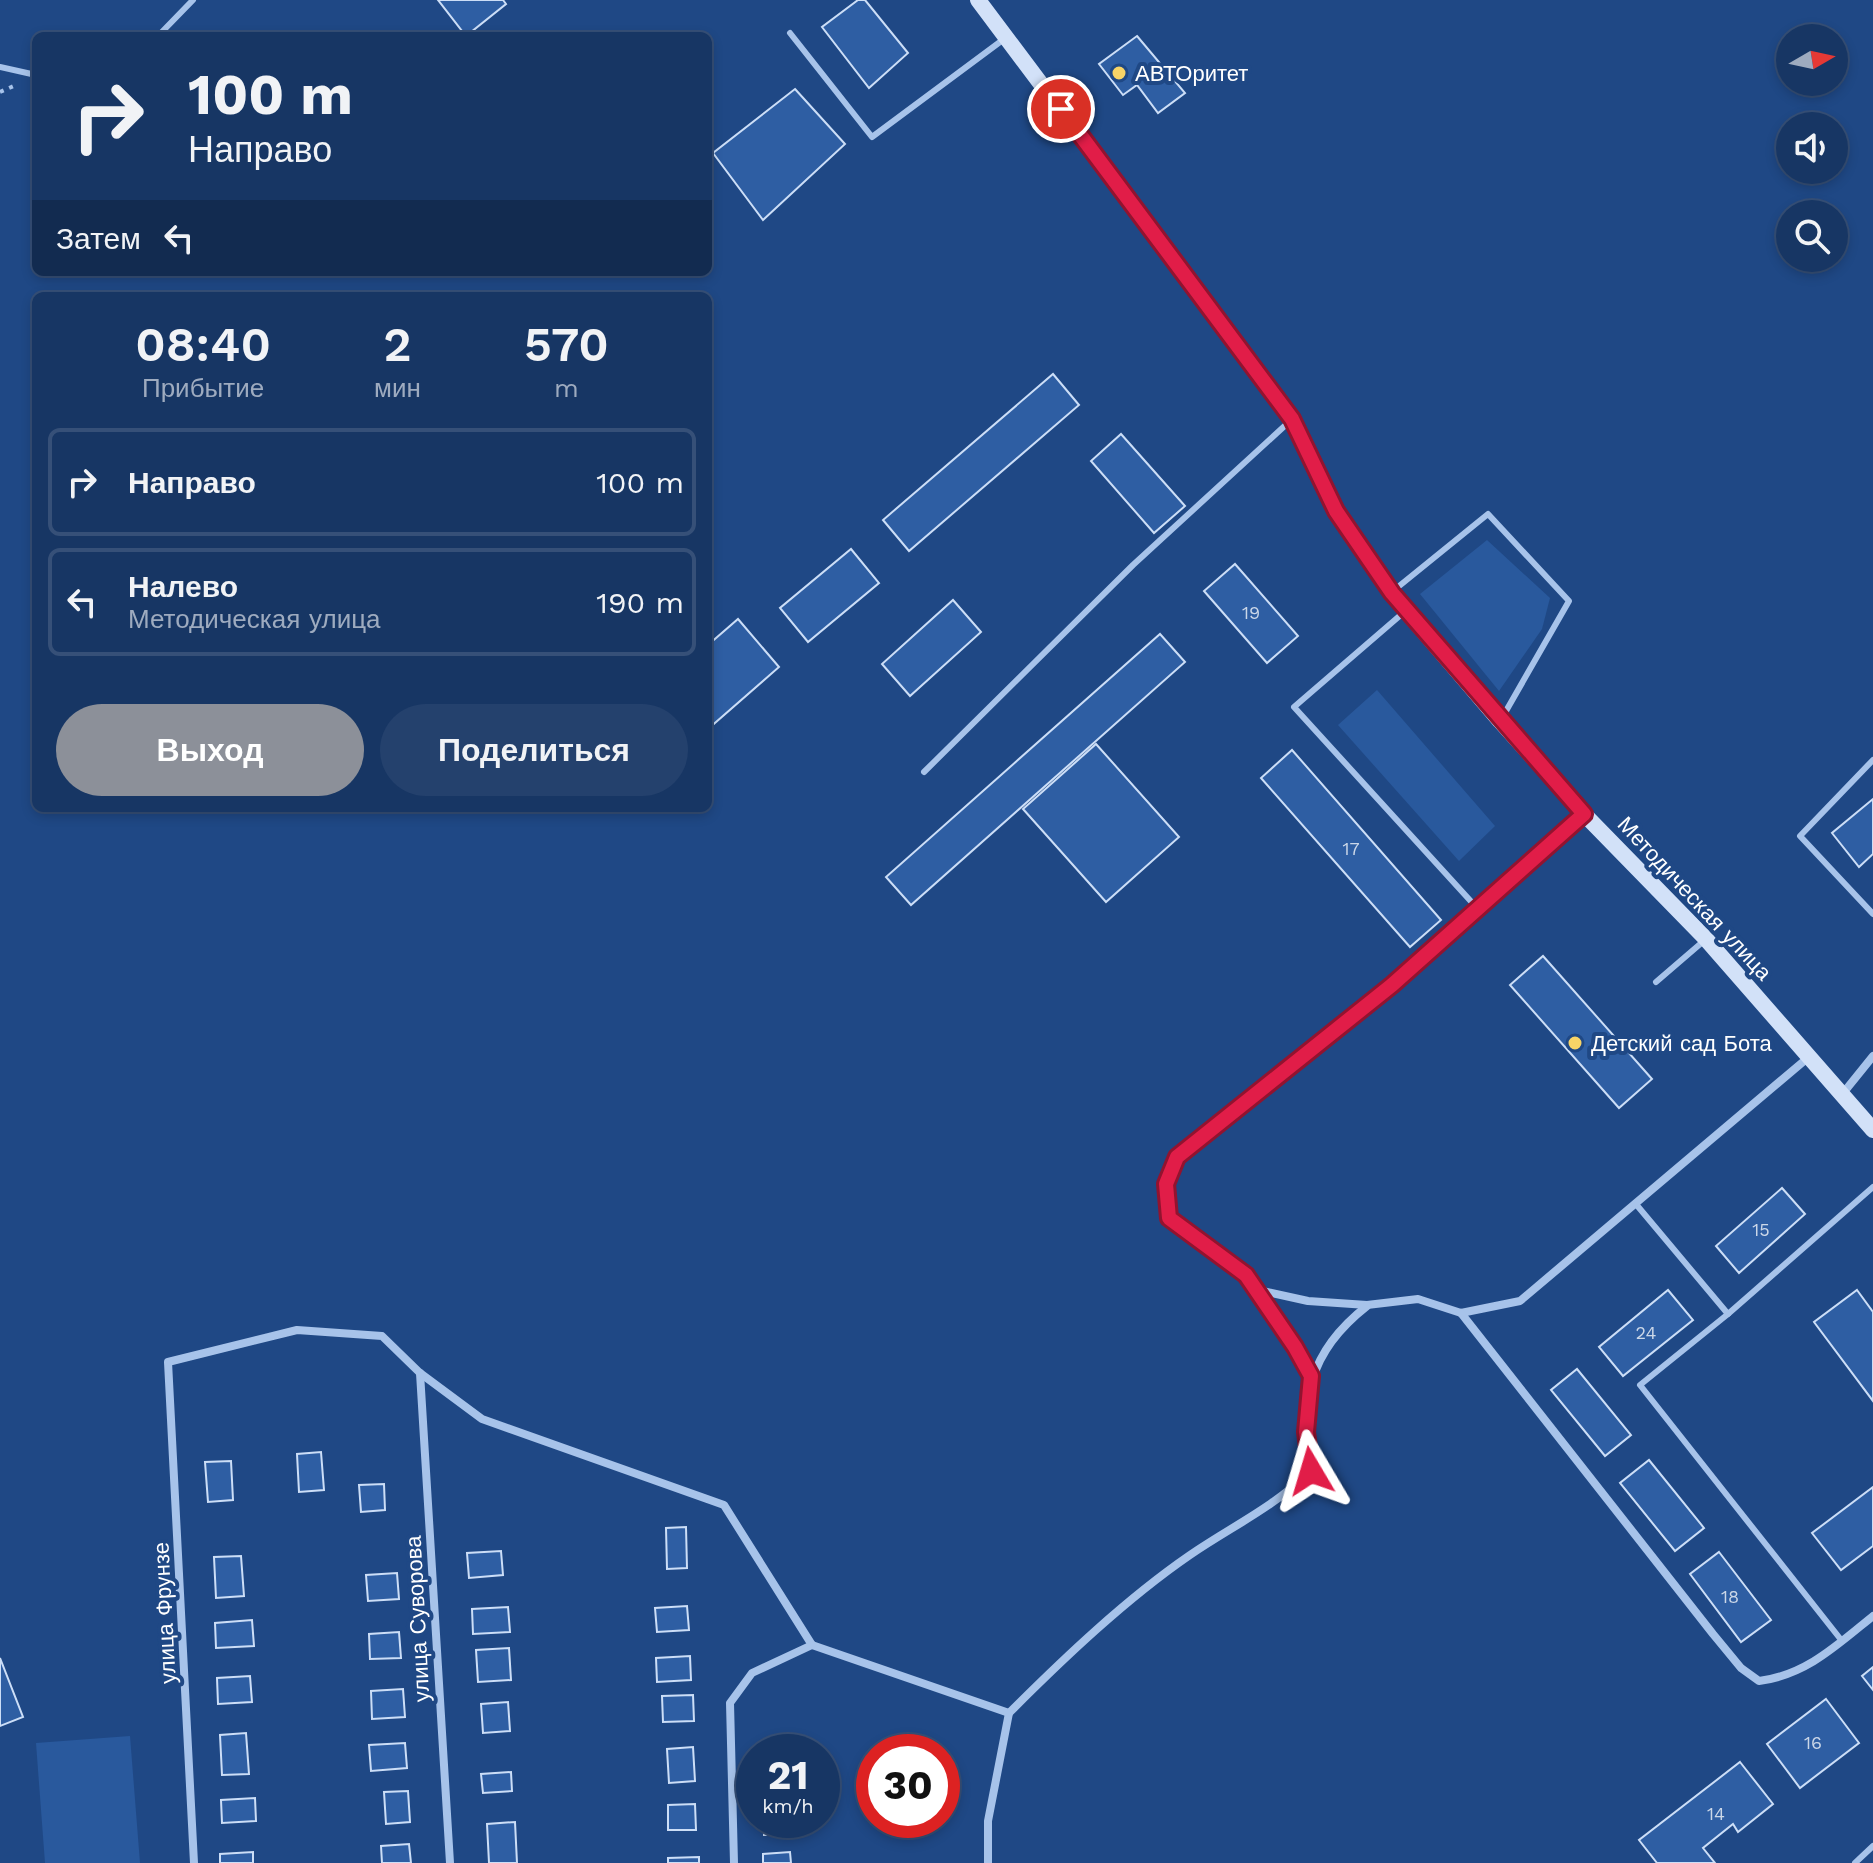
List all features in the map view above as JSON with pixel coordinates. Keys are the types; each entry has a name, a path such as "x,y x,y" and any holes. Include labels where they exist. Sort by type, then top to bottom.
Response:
{"main road":[{"name":"Методическая улица","path":"978,0 1292,419 1336,511 1406,611 1584,814 1706,939 1844,1092 1873,1130"}],"street":[{"path":"1311,1376 1246,1275 1169,1218 1166,1184 1177,1157 1392,985 1477,908"},
{"path":"1258,1290 1308,1301 1367,1305 1418,1299 1461,1313 1520,1301 1810,1056"},
{"path":"1844,1092 1873,1056"},
{"path":"988,1863 988,1821 1009,1713 1061,1661 1189,1556 1278,1501 1311,1471 1306,1432 1311,1376 1327,1345 1367,1305"},
{"path":"1461,1313 1741,1668 1759,1681 1783,1678 1824,1656 1873,1616"},
{"name":"улица Фрунзе","path":"194,1863 168,1362 297,1330 382,1336 420,1373"},
{"path":"420,1373 482,1419 724,1505 812,1645 1009,1713"},
{"name":"улица Суворова","path":"420,1373 450,1863"},
{"path":"734,1863 730,1703 752,1673 812,1645"}],"lane":[{"path":"162,32 193,0"},
{"path":"790,33 872,137 1006,37"},
{"path":"0,67 32,74"},
{"path":"924,772 1133,565 1292,419"},
{"path":"1392,593 1488,514 1569,601 1500,721"},
{"path":"1406,611 1294,707 1477,908 1584,814"},
{"path":"1873,760 1800,836 1873,914"},
{"path":"1656,982 1706,939"},
{"path":"1842,1641 1640,1385 1728,1314 1873,1187"},
{"path":"1635,1203 1728,1314"},
{"path":"1855,1863 1873,1846"}],"shaded area":[{"path":"1487,540 1550,598 1542,629 1499,691 1420,594"},
{"path":"1377,690 1495,826 1459,861 1338,725"},
{"path":"130,1736 140,1863 45,1863 36,1743"}],"building":[{"path":"438,0 503,0 506,4 471,32 463,32"},
{"path":"858,0 865,0 908,53 869,88 822,27"},
{"path":"1137,36 1185,93 1158,113 1137,85 1123,95 1099,64"},
{"path":"795,89 845,144 763,220 713,153"},
{"path":"1053,374 1079,405 909,551 883,520"},
{"path":"1121,434 1185,506 1154,533 1091,461"},
{"path":"851,549 879,583 808,642 780,608"},
{"path":"1235,564 1298,636 1267,663 1204,591"},
{"path":"953,600 981,632 910,696 882,664"},
{"path":"738,619 779,667 712,726 712,642"},
{"path":"1160,634 1185,662 911,905 886,877"},
{"path":"1096,744 1179,837 1106,902 1023,809"},
{"path":"1292,750 1441,920 1410,947 1261,778"},
{"path":"1873,799 1873,854 1859,867 1832,833"},
{"path":"1543,956 1652,1079 1619,1108 1510,985"},
{"path":"1782,1188 1805,1214 1739,1273 1716,1246"},
{"path":"1668,1290 1693,1320 1623,1376 1599,1347"},
{"path":"1857,1290 1873,1312 1873,1401 1814,1322"},
{"path":"1577,1369 1631,1435 1605,1456 1551,1390"},
{"path":"321,1452 324,1490 299,1492 297,1454"},
{"path":"1649,1460 1704,1528 1675,1551 1620,1483"},
{"path":"231,1461 233,1500 208,1502 205,1462"},
{"path":"384,1484 385,1510 361,1512 359,1485"},
{"path":"1873,1487 1873,1546 1841,1570 1812,1533"},
{"path":"686,1527 687,1568 667,1569 666,1528"},
{"path":"501,1551 503,1575 469,1578 467,1553"},
{"path":"1719,1552 1771,1620 1741,1642 1690,1574"},
{"path":"241,1556 244,1596 216,1598 214,1557"},
{"path":"397,1573 399,1599 368,1601 366,1575"},
{"path":"687,1606 689,1630 657,1632 655,1608"},
{"path":"508,1607 510,1632 473,1634 472,1609"},
{"path":"252,1620 254,1646 216,1648 215,1623"},
{"path":"399,1632 401,1658 370,1659 369,1634"},
{"path":"509,1648 511,1680 478,1682 476,1650"},
{"path":"690,1656 691,1680 657,1682 656,1658"},
{"path":"0,1658 23,1717 0,1726"},
{"path":"1873,1667 1873,1690 1862,1676"},
{"path":"250,1676 252,1702 218,1704 217,1678"},
{"path":"403,1689 405,1717 372,1719 371,1691"},
{"path":"693,1695 694,1721 663,1722 662,1696"},
{"path":"1826,1699 1859,1743 1800,1788 1767,1744"},
{"path":"508,1702 510,1731 483,1733 481,1704"},
{"path":"246,1733 249,1774 222,1775 220,1735"},
{"path":"405,1743 407,1768 371,1771 369,1745"},
{"path":"693,1747 695,1781 669,1783 667,1749"},
{"path":"1740,1762 1773,1804 1738,1832 1733,1824 1703,1848 1715,1863 1657,1863 1639,1840"},
{"path":"511,1772 512,1791 483,1793 481,1774"},
{"path":"408,1791 410,1822 386,1824 384,1792"},
{"path":"255,1798 256,1821 222,1823 221,1800"},
{"path":"695,1804 696,1830 668,1830 668,1805"},
{"path":"515,1822 517,1863 489,1863 487,1824"},
{"path":"409,1844 411,1863 382,1863 381,1846"},
{"path":"253,1852 253,1863 220,1863 220,1854"},
{"path":"790,1852 791,1863 763,1863 763,1854"},
{"path":"699,1857 699,1863 668,1863 668,1858"}],"place":[{"name":"АВТОритет","path":"1119,73"},
{"name":"Детский сад Бота","path":"1575,1043"}],"route":[{"path":"1061,109 1292,419 1336,511 1392,593 1500,721 1584,814 1392,985 1177,1157 1166,1184 1169,1218 1246,1275 1311,1376 1306,1432 1311,1471"}]}
